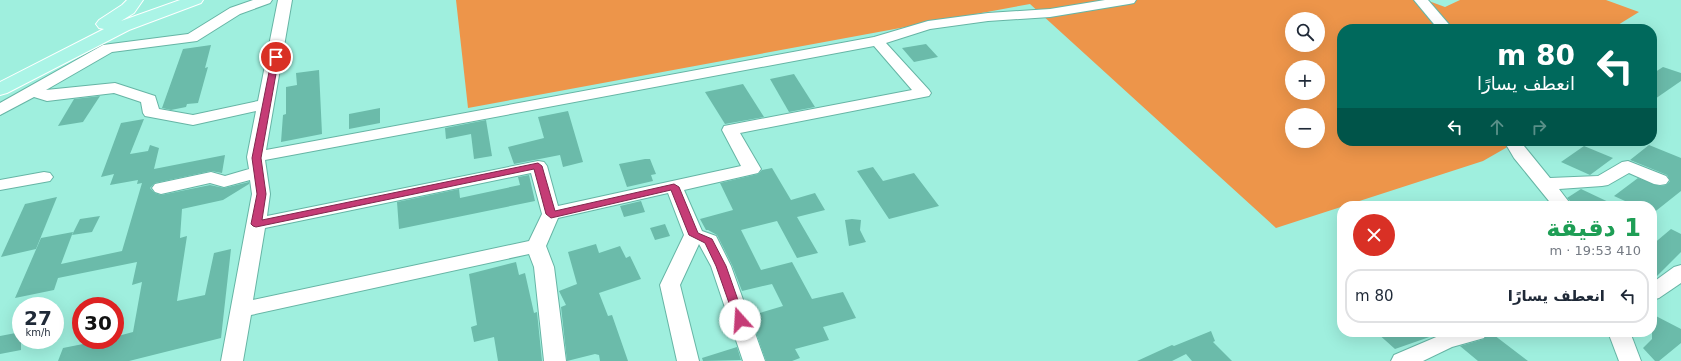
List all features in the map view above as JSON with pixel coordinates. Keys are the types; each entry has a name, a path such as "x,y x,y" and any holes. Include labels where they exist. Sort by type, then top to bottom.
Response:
{"main road":[{"path":"0,78 106,24 128,9 135,0"},
{"path":"0,89 122,26 195,0"}],"street":[{"path":"0,110 108,48 192,38 235,11 265,0"},
{"path":"232,361 261,194 257,165 285,0"},
{"path":"161,188 211,177 224,182 257,165 877,41 928,25 988,17 1050,13 1129,0"},
{"path":"1421,0 1442,24"},
{"path":"551,214 752,169 730,130 923,93 877,41"},
{"path":"32,91 47,96 115,88 149,99 152,113 192,120 267,104"},
{"path":"1515,146 1559,201"},
{"path":"256,224 538,166 551,214 536,246 544,268 555,361"},
{"path":"1546,184 1602,181 1628,166 1660,180"},
{"path":"0,185 44,176"},
{"path":"674,187 694,235 709,241 721,266 754,361"},
{"path":"688,361 670,285 694,235"},
{"path":"241,310 536,246"},
{"path":"1657,290 1681,272"},
{"path":"1402,361 1445,341 1459,337"},
{"path":"1621,337 1630,361"}],"shaded area":[{"path":"456,0 1426,0 1445,7 1460,0 1606,0 1639,12 1620,24 1337,24 1337,146 1509,146 1483,161 1359,201 1337,201 1337,208 1276,228 1030,4 468,108"}],"building":[{"path":"926,44 938,57 914,62 902,48"},
{"path":"211,45 205,68 208,67 198,103 187,104 186,107 171,110 162,108 183,49"},
{"path":"1663,67 1681,73 1681,81 1657,98 1657,71"},
{"path":"319,70 322,134 281,142 283,115 286,114 286,87 297,85 296,73"},
{"path":"794,74 815,107 789,112 770,79"},
{"path":"743,84 764,117 725,124 705,92"},
{"path":"100,96 83,122 58,126 74,99"},
{"path":"380,108 380,123 349,129 349,114"},
{"path":"568,111 583,162 563,167 560,155 514,164 508,147 544,138 538,117"},
{"path":"144,119 130,154 148,151 150,145 159,148 154,169 225,155 222,173 211,171 155,183 150,188 155,193 161,195 210,185 224,188 249,182 249,184 223,200 182,209 180,238 187,236 177,301 205,295 214,253 231,249 221,338 129,361 58,361 63,349 72,346 72,349 124,349 124,334 133,332 142,282 132,285 137,262 58,278 54,290 15,297 41,238 73,232 61,264 122,251 142,183 137,184 138,180 110,185 114,174 101,177 121,123"},
{"path":"486,120 492,156 474,159 471,134 446,139 445,128"},
{"path":"1584,146 1613,158 1590,175 1561,162"},
{"path":"1648,146 1651,146 1681,158 1681,191 1657,210 1657,201 1625,201 1614,196 1638,178 1660,186 1666,185 1670,181 1667,175 1630,160"},
{"path":"650,159 656,174 651,175 653,181 627,187 619,164"},
{"path":"873,167 883,181 914,173 939,206 889,219 857,171"},
{"path":"772,168 791,200 815,193 825,210 797,217 818,253 797,258 777,221 741,230 761,270 792,262 812,299 843,292 856,318 823,327 829,340 795,349 800,358 792,361 766,361 750,316 783,306 772,284 742,291 732,265 717,235 706,230 700,219 733,210 720,183 758,174 762,170"},
{"path":"529,175 535,201 399,229 397,202 459,189 460,198 520,185 518,177"},
{"path":"1581,189 1606,201 1570,201 1567,198"},
{"path":"57,197 36,249 1,257 25,204"},
{"path":"641,201 645,212 624,217 620,206"},
{"path":"100,216 92,232 72,235 80,219"},
{"path":"845,220 861,220 860,230 866,242 849,246"},
{"path":"665,224 670,236 655,240 650,228"},
{"path":"1671,229 1681,234 1681,252 1657,276 1657,241"},
{"path":"596,244 599,253 620,246 626,258 630,256 641,279 599,293 608,316 612,315 628,361 600,361 599,355 595,354 567,361 561,307 566,305 559,291 577,284 568,252"},
{"path":"516,262 519,275 525,273 534,313 537,312 542,361 498,361 494,337 474,342 471,327 477,325 469,274"},
{"path":"1657,317 1681,329 1681,343 1659,361 1655,361 1643,348 1652,339 1652,337 1657,337"},
{"path":"1211,331 1215,341 1213,342 1232,361 1192,361 1186,354 1172,361 1137,361 1172,345 1174,346"},
{"path":"12,334 12,349 21,350 0,354 0,336"},
{"path":"1382,337 1429,337 1395,349"},
{"path":"1485,337 1497,337 1528,361 1478,361 1460,346 1484,339"},
{"path":"737,347 741,360 703,361 702,358"}],"route":[{"path":"276,57 256,158 261,194 256,224 538,166 551,214 674,187 694,235 709,241 721,266 740,320"}]}
